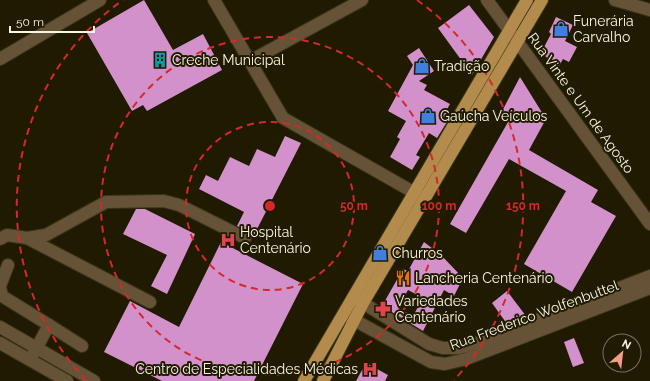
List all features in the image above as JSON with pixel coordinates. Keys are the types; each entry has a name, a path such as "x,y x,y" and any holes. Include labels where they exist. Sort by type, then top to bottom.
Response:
{"main road":[{"path":"304,381 343,315 358,300 419,196 474,102 509,31 527,0"},
{"path":"474,102 517,42 542,0"},
{"path":"323,381 354,321 358,300"}],"street":[{"path":"0,59 100,0"},
{"path":"214,0 283,118 419,196"},
{"path":"250,61 362,0"},
{"name":"Rua Vinte e Um de Agosto","path":"487,0 650,224"},
{"path":"615,0 650,10"},
{"path":"0,239 7,235 27,238 46,235 106,202 164,202 179,205 245,238"},
{"path":"27,238 150,302"},
{"path":"8,265 0,287 2,296 82,346"},
{"name":"Rua Frederico Wolfenbuttel","path":"343,315 431,362 445,364 466,360 650,276"},
{"name":"Rua Frederico Wolfenbuttel","path":"358,300 429,344 443,348 459,348 559,318 650,288"},
{"path":"30,360 49,325"},
{"path":"0,327 94,381"},
{"path":"0,343 67,381"}],"building":[{"name":"Creche Municipal","path":"144,0 173,50 203,34 222,70 147,111 143,105 132,111 87,33"},
{"path":"469,5 494,37 472,75 438,28"},
{"path":"556,17 573,25 565,41 577,47 569,62 563,59 558,68 543,54 545,50 543,49 551,34 549,32"},
{"path":"419,48 434,71 419,81 427,85 424,90 450,104 446,111 452,114 437,138 429,133 416,155 420,157 412,170 390,157 400,139 397,137 406,121 388,111 413,65 407,56"},
{"path":"520,77 546,119 529,150 598,190 591,202 616,216 572,292 524,264 566,191 509,159 466,233 450,224 508,122 499,117"},
{"path":"285,136 301,143 253,237 249,232 237,226 244,212 199,189 206,175 218,181 230,157 249,166 257,149 275,157"},
{"path":"136,209 145,209 195,234 167,294 151,286 167,255 123,234"},
{"path":"221,242 303,284 254,381 162,381 104,352 130,301 179,327"},
{"path":"424,242 441,255 463,278 454,296 444,290 423,331 382,306 403,269 408,271","holes":["408,290 423,298 413,316 398,308"]},
{"path":"507,291 526,316 507,324 492,303"},
{"path":"574,338 584,363 573,367 564,342"},
{"name":"Centro de Especialidades Médicas","path":"366,363 388,375 385,381 356,381"}],"place":[{"name":"Funerária Carvalho","path":"561,29"},
{"name":"Creche Municipal","path":"160,60"},
{"name":"Tradição","path":"422,66"},
{"name":"Gaúcha Veículos","path":"428,116"},
{"name":"Hospital Centenário","path":"228,240"},
{"name":"Churros","path":"380,253"},
{"name":"Lancheria Centenário","path":"403,278"},
{"name":"Variedades Centenário","path":"383,309"},
{"name":"Centro de Especialidades Médicas","path":"370,369"}]}
